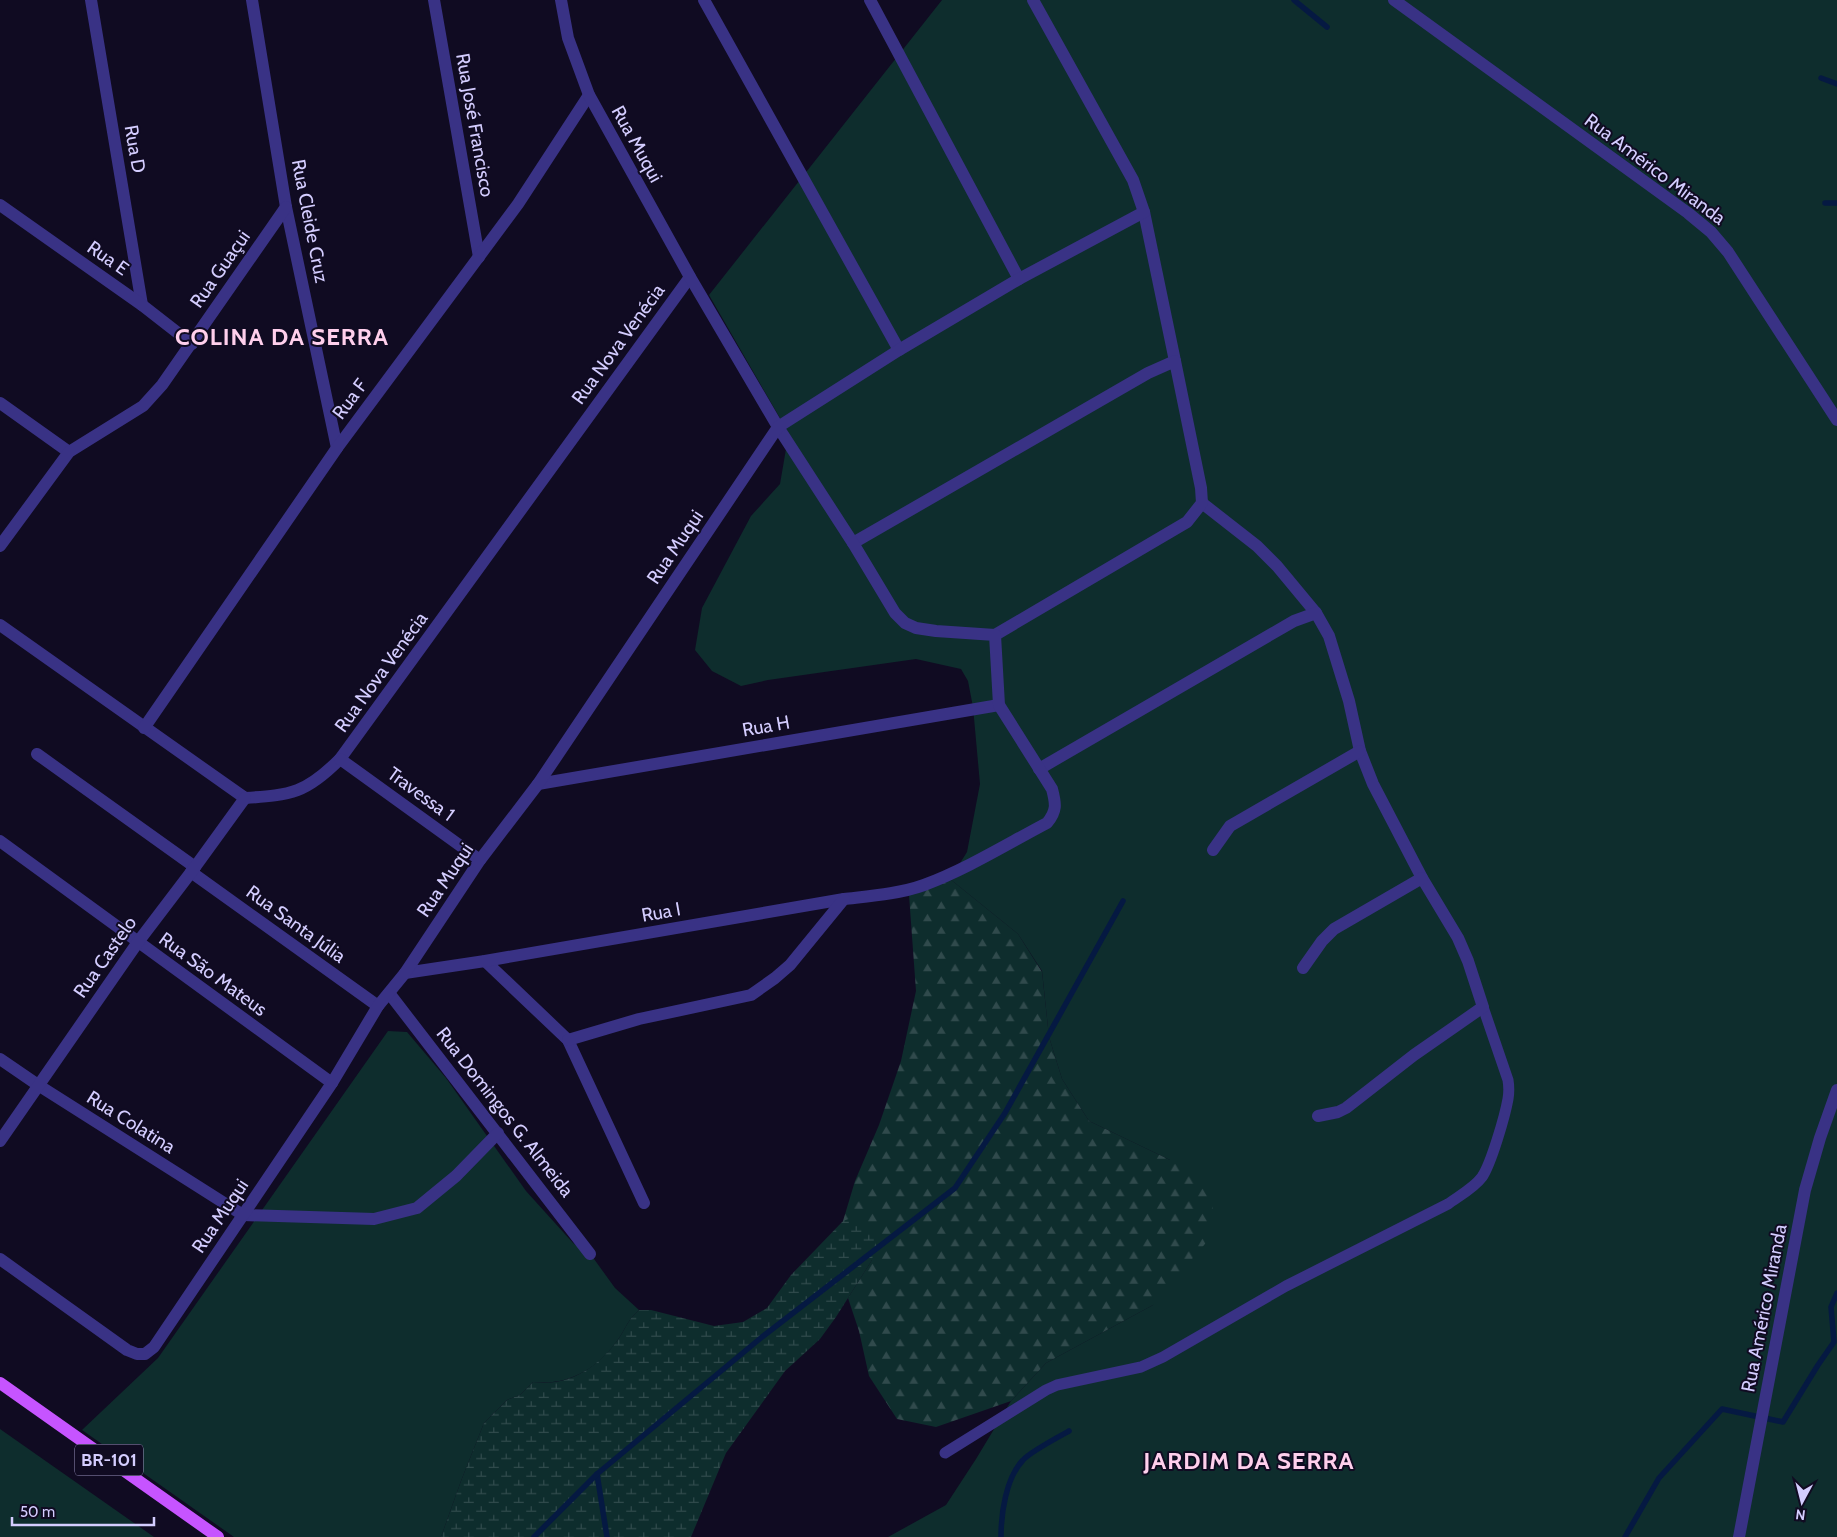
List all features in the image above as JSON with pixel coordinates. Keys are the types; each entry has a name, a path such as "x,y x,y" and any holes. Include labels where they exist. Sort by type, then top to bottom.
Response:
{"main road":[{"name":"BR-101","path":"0,1383 218,1537"}],"street":[{"name":"Rua D","path":"91,0 142,305"},
{"name":"Rua Cleide Cruz","path":"252,0 286,208 337,448"},
{"name":"Rua José Francisco","path":"434,0 479,257"},
{"name":"Rua Muqui","path":"561,0 568,38 588,95 690,277 778,427 853,543 895,613 905,623 916,628 994,634"},
{"path":"704,0 899,350"},
{"path":"870,0 1019,279"},
{"path":"1034,0 1133,180 1144,212 1201,488 1202,503 1187,522 994,634 999,705 1039,769 1294,620 1316,613"},
{"name":"Rua Américo Miranda","path":"1394,0 1688,213 1711,232 1742,273 1837,420"},
{"name":"Rua F","path":"144,728 337,448 518,204 588,95"},
{"name":"Rua E","path":"0,205 142,305 192,344"},
{"name":"Rua Guaçui","path":"69,452 143,406 162,385 286,208"},
{"path":"778,427 899,350 1019,279 1144,212"},
{"name":"Rua Nova Venécia","path":"245,798 293,792 310,785 325,774 340,759 690,277"},
{"path":"853,543 1148,373 1175,361"},
{"path":"0,403 69,452 0,546"},
{"name":"Rua Muqui","path":"0,1259 127,1350 136,1354 145,1354 154,1348 332,1083 378,1006 405,973 480,860 538,784 778,427"},
{"path":"1202,503 1257,546 1277,566 1316,613 1330,636 1349,701 1360,751 1373,784 1422,878 1458,938 1468,961 1483,1007 1414,1054 1346,1108 1338,1112 1318,1116"},
{"path":"0,625 245,798"},
{"name":"Rua H","path":"538,784 999,705"},
{"path":"1213,850 1230,826 1360,751"},
{"name":"Rua Santa Júlia","path":"37,754 378,1006"},
{"name":"Travessa 1","path":"340,759 480,860"},
{"name":"Rua I","path":"405,973 900,891 922,885 950,874 1047,822 1054,814 1056,805 1052,789 1039,769"},
{"name":"Rua Castelo","path":"0,1141 138,942 245,798"},
{"name":"Rua São Mateus","path":"0,841 332,1083"},
{"path":"1303,968 1322,941 1334,929 1422,878"},
{"path":"568,1040 639,1019 750,995 790,965 844,899"},
{"path":"485,961 568,1040 644,1203"},
{"name":"Rua Domingos G. Almeida","path":"389,993 498,1132 590,1254"},
{"name":"Rua Colatina","path":"0,1059 243,1216"},
{"name":"Rua Américo Miranda","path":"1739,1537 1805,1190 1820,1138 1837,1090"},
{"path":"243,1216 374,1219 417,1208 456,1176 498,1132"}],"lane":[{"path":"945,1454 1057,1385 1141,1368 1163,1357 1286,1286 1448,1204 1467,1190 1481,1178 1488,1165 1508,1099 1508,1080 1483,1007"}],"green space":[{"path":"942,0 1837,0 1837,1537 888,1537 946,1505 1011,1401 1046,1363 1153,1305 1170,1160 1089,1121 1062,1079 1049,1037 1042,971 1018,934 950,879 967,852 980,784 973,707 968,681 961,669 916,659 768,680 741,686 712,671 695,650 702,608 751,516 780,484 788,432 709,295"},
{"path":"950,879 1018,934 1042,972 1049,1037 1062,1079 1089,1121 1170,1160 1214,1192 1210,1238 1153,1305 1046,1363 1011,1401 936,1427 897,1419 869,1376 859,1331 848,1298 872,1260 843,1221 855,1181 879,1125 901,1061 916,991 909,895"},
{"path":"388,1031 407,1032 446,1078 526,1191 573,1243 594,1259 615,1288 639,1310 631,1318 609,1351 591,1367 581,1374 570,1378 546,1383 533,1382 520,1395 507,1400 484,1423 441,1537 234,1537 82,1430 158,1358"},
{"path":"854,1217 876,1239 872,1260 820,1339 785,1371 726,1453 691,1537 441,1537 484,1423 507,1400 520,1395 533,1382 558,1382 581,1374 609,1351 631,1318 639,1310 651,1310 714,1326 743,1322 767,1308 791,1275 843,1221"},
{"path":"0,1429 154,1537 0,1537"}],"waterway":[{"path":"1294,0 1327,27"},
{"path":"1821,78 1837,84"},
{"path":"1825,203 1837,203"},
{"path":"534,1537 597,1474 762,1337 955,1188 1005,1113 1123,901"},
{"path":"1625,1537 1659,1478 1722,1409 1783,1422 1834,1342 1831,1307 1837,1293"},
{"path":"1001,1537 1006,1496 1017,1467 1032,1453 1069,1431"},
{"path":"597,1474 607,1537"}],"district":[{"name":"COLINA DA SERRA","path":"282,336"},
{"name":"JARDIM DA SERRA","path":"1249,1460"}]}
